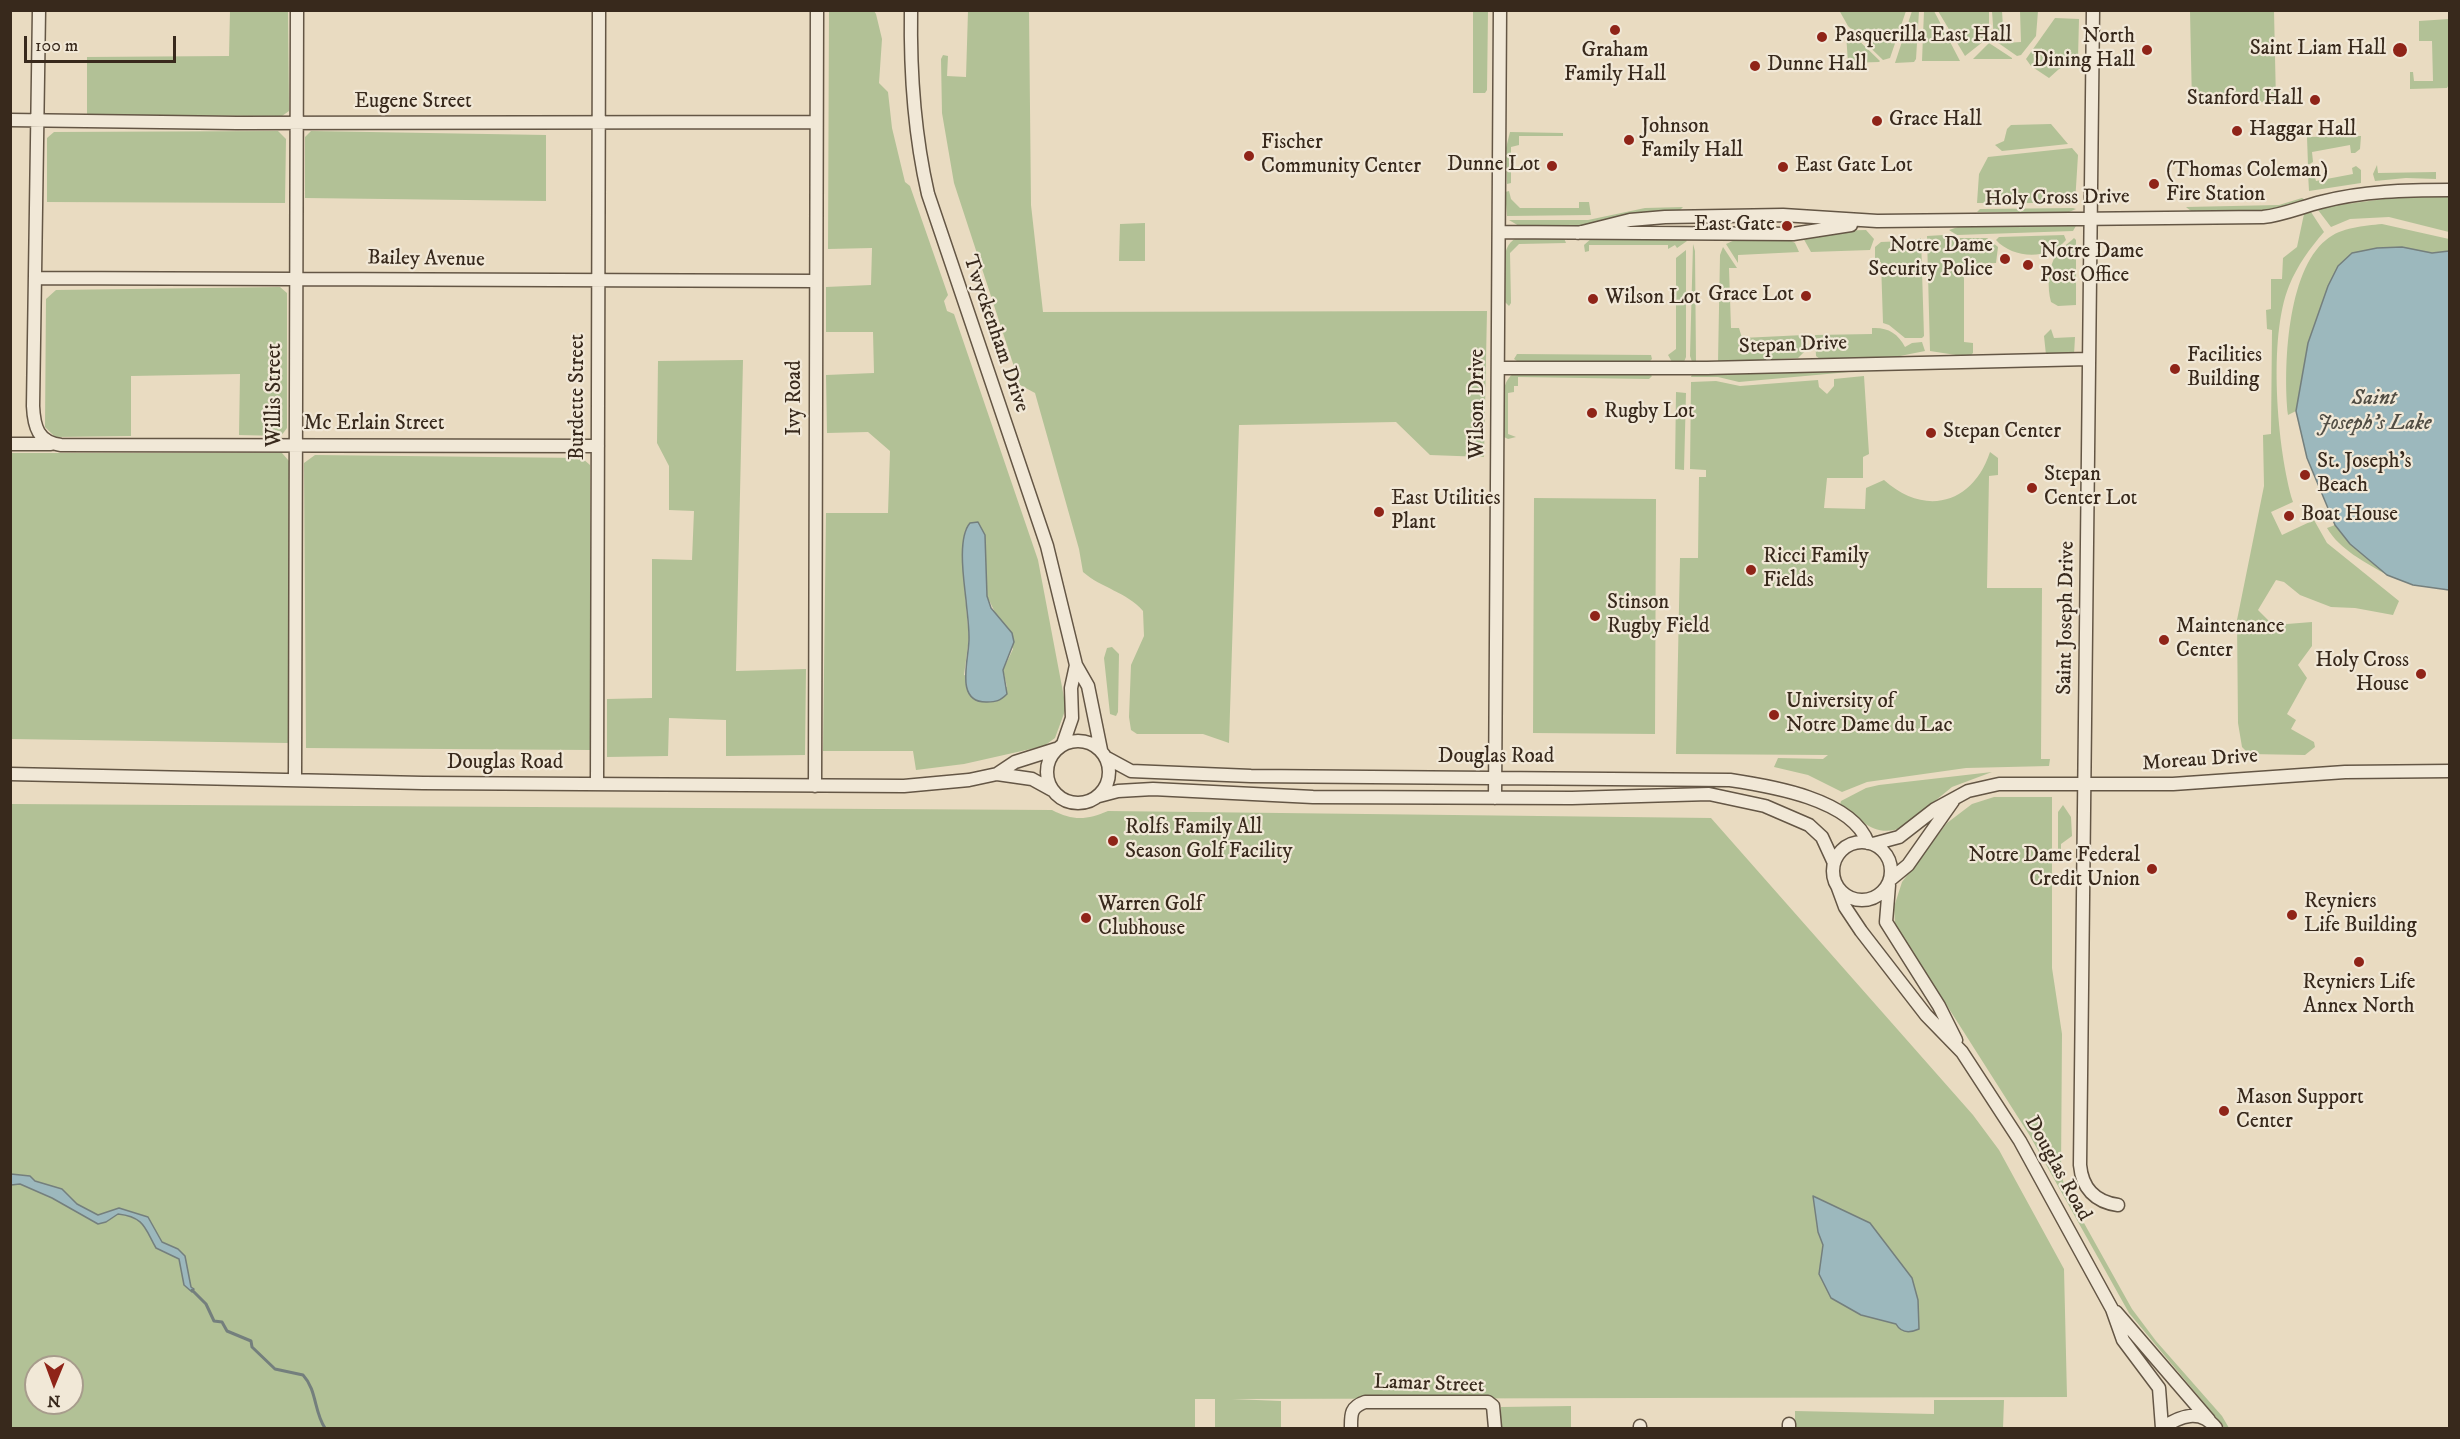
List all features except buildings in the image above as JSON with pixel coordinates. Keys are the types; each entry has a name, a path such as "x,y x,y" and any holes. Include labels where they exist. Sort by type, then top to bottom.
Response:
{"street":[{"path":"39,10 33,406 36,428 48,442"},
{"name":"Willis Street","path":"295,780 297,10"},
{"name":"Burdette Street","path":"597,784 599,10"},
{"name":"Ivy Road","path":"815,786 817,10"},
{"name":"Twyckenham Drive","path":"911,10 912,100 919,156 928,194 1047,546 1076,665 1088,686 1104,754"},
{"name":"Wilson Drive","path":"1495,798 1500,10"},
{"name":"Saint Joseph Drive","path":"2093,10 2081,1173 2085,1186 2094,1196 2108,1204 2118,1205"},
{"name":"Eugene Street","path":"10,120 296,123 816,122"},
{"name":"Holy Cross Drive","path":"1578,233 1630,220 1665,217 1783,215 1878,221 2263,217 2286,213 2320,202 2370,193 2411,189 2450,190"},
{"name":"Holy Cross Drive","path":"1499,232 1793,234 1878,221"},
{"name":"Bailey Avenue","path":"36,278 816,281"},
{"name":"Stepan Drive","path":"1499,368 1707,368 2089,359"},
{"name":"Mc Erlain Street","path":"10,444 48,442 598,446"},
{"name":"Twyckenham Drive","path":"1060,747 1072,718 1071,688 1076,665"},
{"path":"1083,741 1104,754 1109,779 1099,796 1090,801 1069,802 1052,790 1047,773 1051,756 1060,747 1083,741"},
{"name":"Douglas Road","path":"997,774 1015,762 1060,747"},
{"name":"Douglas Road","path":"1104,754 1122,768 1142,771 1251,776 1693,778 1763,785 1814,799 1834,809 1865,833 1871,843"},
{"name":"Moreau Drive","path":"1871,843 1899,837 1935,808 1968,791 1999,784 2173,784 2345,771 2450,771"},
{"name":"Douglas Road","path":"10,774 815,786 938,784 997,774 1032,779 1052,790"},
{"name":"Douglas Road","path":"1099,796 1118,791 1153,789 1313,797 1495,798 1675,794 1732,797 1765,806 1809,825 1822,837 1834,863"},
{"path":"1890,882 1892,871 1887,855 1871,843 1859,842 1843,849 1834,863 1834,881 1845,896 1864,901 1874,898 1908,865 1955,798"},
{"name":"Douglas Road","path":"1890,882 1886,922 1939,1006 1962,1052 2020,1141 2112,1309 2123,1340 2159,1388 2162,1428"},
{"name":"Douglas Road","path":"1838,888 1845,907 1861,932 1926,1015 1962,1052"},
{"name":"Douglas Road","path":"2112,1309 2212,1424"},
{"name":"Lamar Street","path":"1351,1423 1351,1411 1356,1405 1365,1402 1488,1402 1493,1406 1495,1428"},
{"path":"2162,1428 2175,1419 2188,1415 2199,1415 2212,1424"}],"green space":[{"path":"1839,10 1906,11 1890,58 1883,60 1848,26"},
{"path":"230,11 288,11 289,111 282,116 87,115 87,57 229,56"},
{"path":"829,11 874,11 882,39 879,83 888,92 892,128 905,182 910,186 948,295 944,301 947,311 954,314 1038,560 1066,708 1055,738 1044,746 964,764 916,770 913,751 823,751 826,513 888,513 890,451 868,432 827,433 826,375 874,373 873,332 826,332 826,287 871,285 872,248 828,249","holes":["965,529 985,557 987,596 1013,649 1003,670 1007,687 964,675 969,638 963,573"]},
{"path":"968,11 1029,11 1031,205 1043,312 1487,311 1484,457 1430,455 1396,422 1239,425 1229,743 1203,734 1137,734 1131,730 1129,717 1131,665 1144,636 1143,611 1129,599 1083,572 1079,549 1035,393 1020,385 954,183 942,113 941,59 943,55 948,56 947,76 966,77"},
{"path":"1464,11 1488,11 1487,90 1485,93 1473,93 1473,12"},
{"path":"1912,11 1919,11 1916,59 1914,62 1895,63"},
{"path":"1924,11 1934,11 1960,61 1922,61"},
{"path":"1938,11 1989,11 1989,37 1965,56"},
{"path":"1992,11 2002,11 2004,43 2021,42 2020,11 2038,11 2036,36 2021,55 2017,56 1994,40"},
{"path":"2190,11 2274,11 2276,102 2192,104"},
{"path":"2055,18 2079,19 2078,58 2049,78 2031,66 2026,59"},
{"path":"2449,19 2450,82 2447,88 2410,89 2410,72 2413,72 2414,81 2433,81 2432,41 2419,41 2419,21"},
{"path":"1849,31 1879,62 1848,63 1846,33"},
{"path":"1989,43 2012,58 2012,59 1973,59"},
{"path":"2051,124 2068,144 2002,151 1995,145 2004,141 2007,129 2011,125"},
{"path":"278,131 286,139 285,203 47,202 47,138 54,132"},
{"path":"311,131 546,135 546,201 305,198 305,137"},
{"path":"1510,132 1563,133 1563,136 1519,136 1519,145 1511,147 1511,183 1507,184 1506,148"},
{"path":"2361,136 2360,149 2355,153 2351,153 2350,145 2312,152 2313,162 2308,165 2307,137"},
{"path":"2072,148 2078,155 2075,203 1977,203 1979,174 1988,157"},
{"path":"2377,165 2378,173 2436,172 2436,179 2406,178 2375,181 2373,174"},
{"path":"2356,166 2361,170 2361,183 2309,191 2308,173 2314,174 2316,181 2353,174 2352,168"},
{"path":"1509,191 1511,199 1520,208 1579,208 1579,202 1589,202 1591,215 1507,216 1505,192"},
{"path":"2407,196 2449,196 2449,232 2389,217 2350,219 2331,227 2318,210 2331,206"},
{"path":"2302,198 2305,200 2265,211 2191,211 2186,207 2279,205"},
{"path":"1683,207 1676,214 1588,226 1519,226 1509,220 1588,220 1645,208"},
{"path":"1980,209 2076,209 2069,212 1977,212"},
{"path":"2311,212 2324,232 2304,258 2289,286 2282,308 2277,363 2279,424 2287,480 2293,502 2271,512 2282,535 2314,520 2327,543 2399,601 2393,615 2355,608 2331,607 2300,595 2284,582 2276,580 2258,610 2269,621 2287,624 2312,622 2312,646 2298,665 2307,678 2287,714 2296,720 2291,729 2314,742 2315,747 2305,755 2249,754 2242,747 2238,723 2237,620 2264,486 2263,435 2271,434 2272,330 2267,329 2266,310 2271,309 2271,279 2282,279 2283,258 2297,247 2304,214"},
{"path":"1145,223 1145,261 1119,261 1120,224"},
{"path":"2077,224 2073,231 1957,235 1949,230 1961,226"},
{"path":"2382,224 2449,239 2449,251 2432,253 2402,247 2328,286 2308,343 2296,411 2288,415 2286,373 2290,322 2303,274 2313,255 2332,236 2353,228"},
{"path":"1866,230 1874,239 1870,250 1811,252 1802,236 1828,231"},
{"path":"1944,235 1953,238 1987,238 1998,247 1996,263 1964,264 1964,342 1973,343 1973,353 1969,357 1930,351 1927,236"},
{"path":"2064,235 2066,240 2059,247 2031,255 2012,251 1996,240 1999,237"},
{"path":"1784,237 1795,243 1799,252 1738,255 1738,263 1726,244 1737,239"},
{"path":"1517,238 1564,238 1566,243 1519,244 1510,253 1511,303 1509,306 1505,302 1504,257 1511,242"},
{"path":"1592,238 1685,239 1687,241 1677,248 1675,245 1668,249 1668,245 1589,245 1589,251 1585,252 1584,245"},
{"path":"1921,238 1924,336 1905,338 1883,323 1881,262 1875,261 1875,247 1881,242 1905,241 1911,245 1914,240"},
{"path":"2074,238 2076,240 2076,305 2058,306 2051,302 2050,272 2053,260"},
{"path":"1693,244 1695,251 1696,362 1692,362 1690,356"},
{"path":"1723,247 1737,268 1729,268 1731,328 1739,328 1742,338 1804,335 1804,352 1798,358 1718,362 1720,255"},
{"path":"1686,250 1686,357 1684,362 1672,362 1668,355 1676,349 1676,258"},
{"path":"280,287 287,293 287,428 281,436 239,435 240,374 131,376 131,436 55,437 45,427 46,299 56,290"},
{"path":"1872,328 1892,332 1905,347 1912,343 1922,342 1925,351 1895,357 1820,359 1816,356 1815,335 1872,334"},
{"path":"2051,329 2054,338 2075,337 2074,355 2046,355 2044,336"},
{"path":"1517,354 1651,355 1652,359 1649,362 1517,361 1514,359"},
{"path":"743,360 736,671 806,669 805,755 726,756 726,720 669,718 668,756 607,757 607,699 652,698 652,559 692,560 694,511 669,510 669,466 657,443 658,361"},
{"path":"1860,371 1739,382 1718,377 1691,377 1692,374"},
{"path":"1513,374 1650,374 1652,376 1649,379 1518,377 1518,386 1514,386 1514,392 1508,393 1508,434 1516,437 1508,439 1504,437 1503,394 1508,379"},
{"name":"Ricci Family Fields","path":"1864,376 1869,454 1863,457 1863,478 1827,478 1824,508 1865,509 1866,488 1884,480 1900,492 1915,499 1931,501 1946,499 1972,484 1982,470 1990,452 1998,458 1998,475 1989,476 1987,588 2042,588 2041,759 2050,759 2049,766 1966,768 1867,782 1842,792 1808,775 1774,767 1778,758 1823,759 1828,755 1676,754 1680,558 1698,558 1699,477 1706,477 1706,470 1690,469 1691,382 1716,381 1740,386 1818,380 1819,387 1827,394 1834,386 1834,379"},
{"path":"1676,392 1686,393 1684,470 1675,469"},
{"path":"11,453 282,453 289,461 288,743 11,739"},
{"path":"315,455 582,458 590,465 591,750 306,748 304,463"},
{"name":"Stinson Rugby Field","path":"1534,498 1656,499 1655,734 1533,733"},
{"path":"2335,525 2350,544 2387,575 2339,543 2327,528"},
{"path":"1112,647 1119,654 1118,712 1116,716 1110,714 1104,658 1107,648"},
{"path":"1992,772 1952,787 1903,827 1893,830 1885,831 1869,826 1840,805 1841,801 1866,788 1879,785"},
{"path":"1994,797 2052,797 2052,968 2062,1034 2061,1172 2065,1189 2132,1309 2156,1341 2222,1416 2229,1428 2225,1428 2129,1313 2030,1136 1895,924 1894,907 1902,882 1947,823 1972,804"},
{"path":"11,804 1052,810 1073,818 1093,816 1108,811 1711,818 1973,1115 1999,1150 2064,1269 2067,1397 1232,1399 1281,1401 1281,1428 1215,1428 1215,1399 1195,1399 1195,1428 11,1428"},
{"path":"2063,805 2071,817 2072,836 2061,844 2061,850 2058,850 2058,812"},
{"path":"1934,1400 2004,1400 2003,1428 1795,1428 1795,1411 1934,1414"},
{"path":"1571,1406 1571,1428 1501,1428 1501,1407"}],"water":[{"name":"Saint Joseph's Lake","path":"2402,247 2432,253 2449,251 2449,590 2413,585 2387,575 2350,544 2335,525 2307,458 2296,411 2308,343 2328,286 2338,266 2352,253 2377,248"},
{"path":"978,522 985,535 987,596 991,608 1012,633 1014,642 1003,670 1007,694 993,702 977,700 970,695 966,677 969,632 962,549 970,523"},
{"path":"11,1174 30,1176 35,1181 62,1189 77,1204 98,1215 119,1208 148,1217 162,1242 178,1249 185,1256 191,1287 194,1289 192,1292 184,1285 179,1259 156,1248 139,1221 118,1214 98,1224 52,1198 20,1184 11,1185"},
{"path":"1813,1196 1870,1223 1912,1278 1918,1300 1919,1329 1903,1331 1896,1324 1861,1315 1831,1298 1819,1274 1823,1245 1818,1232"}],"waterway":[{"path":"192,1290 206,1304 214,1321 222,1322 227,1331 251,1341 252,1347 275,1369 303,1375 311,1387 321,1422 325,1428"}],"place":[{"name":"Graham Family Hall","path":"1615,30"},
{"name":"Pasquerilla East Hall","path":"1822,37"},
{"name":"North Dining Hall","path":"2147,50"},
{"name":"Saint Liam Hall","path":"2400,50"},
{"name":"Dunne Hall","path":"1755,66"},
{"name":"Stanford Hall","path":"2315,100"},
{"name":"Grace Hall","path":"1877,121"},
{"name":"Haggar Hall","path":"2237,131"},
{"name":"Johnson Family Hall","path":"1629,140"},
{"name":"Fischer Community Center","path":"1249,156"},
{"name":"Dunne Lot","path":"1552,166"},
{"name":"East Gate Lot","path":"1783,167"},
{"name":"(Thomas Coleman) Fire Station","path":"2154,184"},
{"name":"East Gate","path":"1787,226"},
{"name":"Notre Dame Security Police","path":"2005,259"},
{"name":"Notre Dame Post Office","path":"2028,265"},
{"name":"Grace Lot","path":"1806,296"},
{"name":"Wilson Lot","path":"1593,299"},
{"name":"Facilities Building","path":"2175,369"},
{"name":"Rugby Lot","path":"1592,413"},
{"name":"Stepan Center","path":"1931,433"},
{"name":"St. Joseph's Beach","path":"2305,475"},
{"name":"Stepan Center Lot","path":"2032,488"},
{"name":"East Utilities Plant","path":"1379,512"},
{"name":"Boat House","path":"2289,516"},
{"name":"Ricci Family Fields","path":"1751,570"},
{"name":"Stinson Rugby Field","path":"1595,616"},
{"name":"Maintenance Center","path":"2164,640"},
{"name":"Holy Cross House","path":"2421,674"},
{"name":"University of Notre Dame du Lac","path":"1774,715"},
{"name":"Rolfs Family All Season Golf Facility","path":"1113,841"},
{"name":"Notre Dame Federal Credit Union","path":"2152,869"},
{"name":"Reyniers Life Building","path":"2292,915"},
{"name":"Warren Golf Clubhouse","path":"1086,918"},
{"name":"Reyniers Life Annex North","path":"2359,962"},
{"name":"Mason Support Center","path":"2224,1111"}]}
